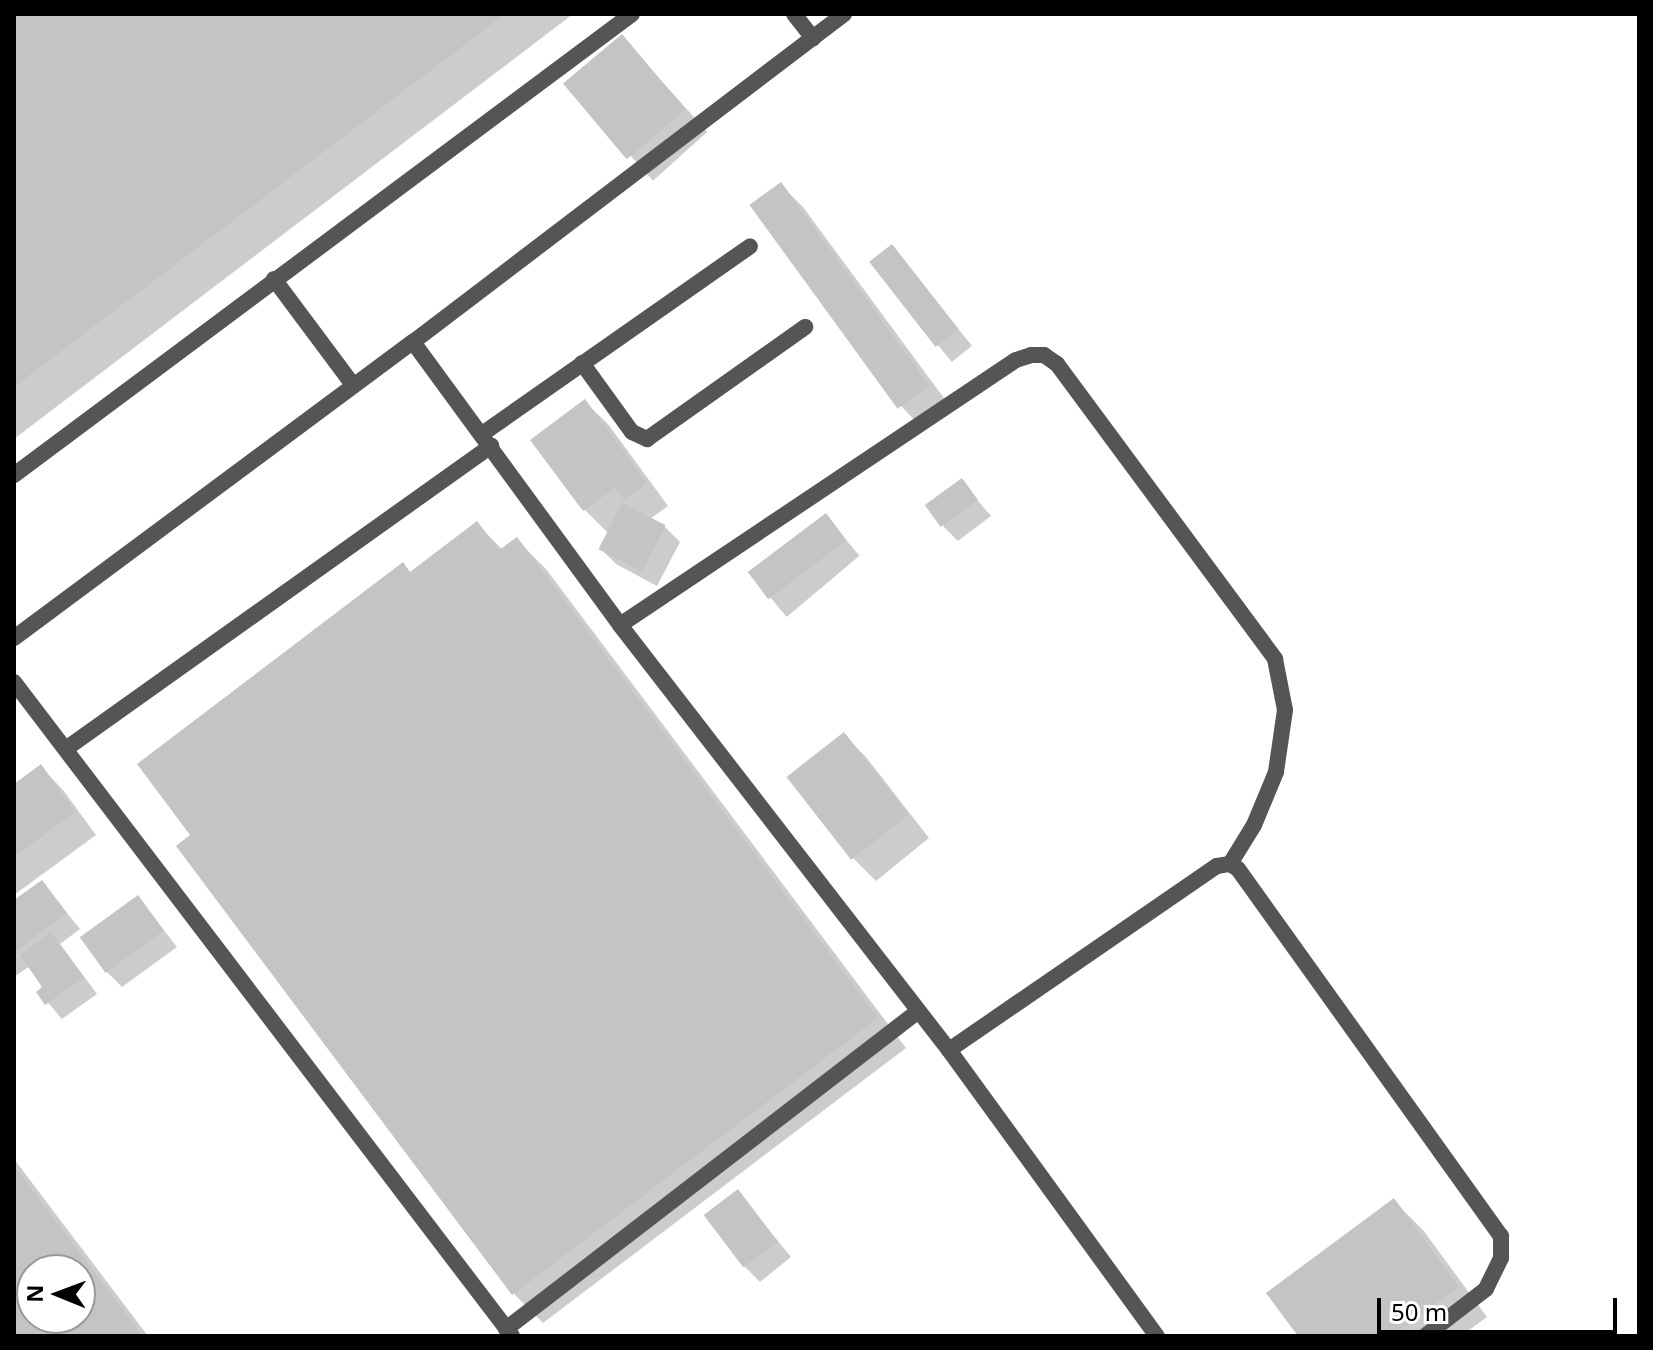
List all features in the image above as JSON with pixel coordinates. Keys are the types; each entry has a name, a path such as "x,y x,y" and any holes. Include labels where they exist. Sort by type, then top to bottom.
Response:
{"lane":[{"path":"14,475 632,14"},
{"path":"794,14 813,38"},
{"path":"14,638 413,342 844,14"},
{"path":"67,748 486,440 582,363 750,246"},
{"path":"274,279 353,385"},
{"path":"582,363 632,432 647,439 805,327"},
{"path":"413,342 620,625 949,1050 1157,1336"},
{"path":"620,625 1016,360 1044,355 1057,364 1275,659 1285,710 1276,772 1259,815 1230,864"},
{"path":"14,682 509,1332 917,1012"},
{"path":"949,1050 1217,866 1230,864 1238,869 1501,1236 1501,1258 1486,1289 1425,1336"}],"building":[{"path":"14,14 505,14 14,387"},
{"path":"622,34 686,110 627,159 563,83"},
{"path":"781,182 929,386 898,409 749,205"},
{"path":"892,244 958,329 936,347 869,262"},
{"path":"585,399 647,483 624,500 615,488 583,511 530,440"},
{"path":"962,478 978,500 941,527 925,505"},
{"path":"622,503 666,525 642,572 598,549"},
{"path":"826,513 846,540 768,599 748,572"},
{"path":"477,521 499,550 517,537 878,1018 512,1295 176,846 190,835 137,764 403,562 410,572"},
{"path":"844,732 909,815 851,860 786,777"},
{"path":"41,764 75,812 14,857 14,784"},
{"path":"42,880 67,913 14,952 14,900"},
{"path":"138,895 164,931 106,973 80,937"},
{"path":"51,932 84,978 45,1005 36,992 42,987 20,955"},
{"path":"14,1166 81,1254 16,1254 16,1334 96,1334 96,1274 143,1336 14,1336"},
{"path":"738,1189 778,1242 743,1268 704,1215"},
{"path":"1394,1198 1459,1287 1392,1336 1298,1336 1266,1293"}]}
